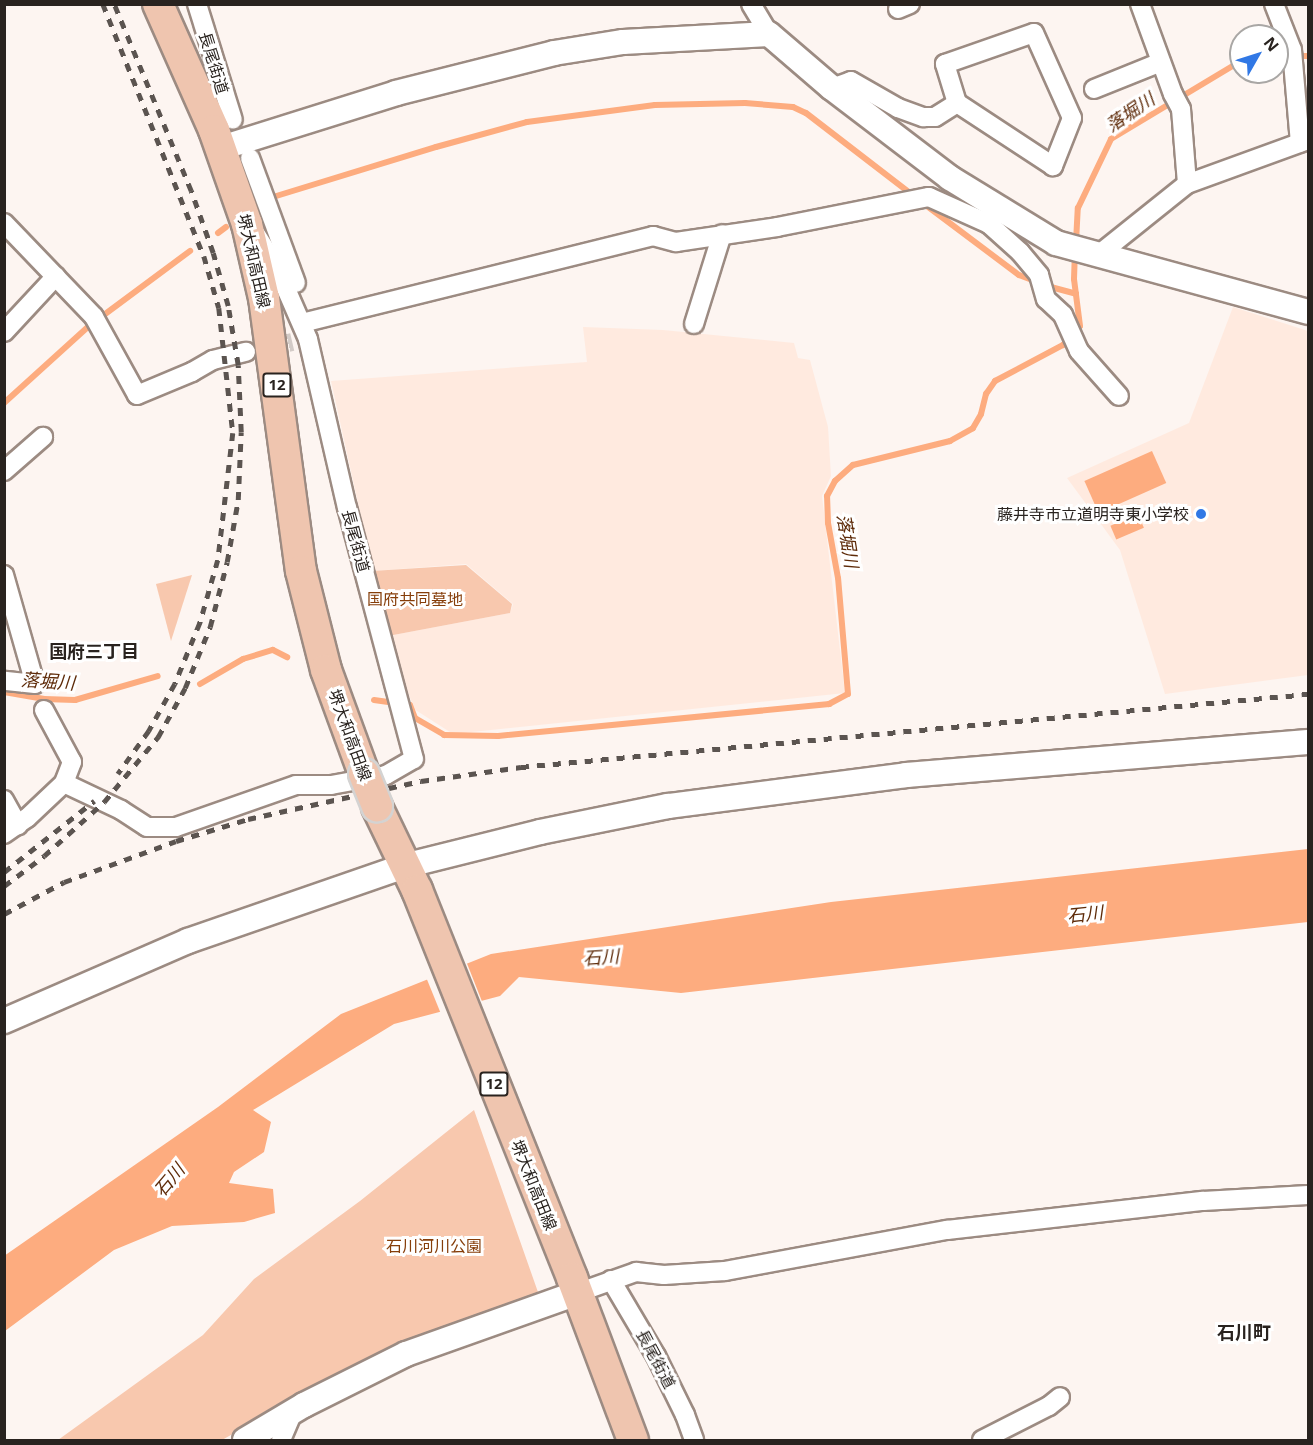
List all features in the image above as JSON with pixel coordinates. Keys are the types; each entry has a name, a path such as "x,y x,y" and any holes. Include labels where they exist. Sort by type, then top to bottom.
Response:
{"main road":[{"name":"堺大和高田線","path":"158,4 221,148 247,224 264,298 301,571 326,670 377,807 410,878 574,1286 633,1440"}],"street":[{"name":"長尾街道","path":"198,4 233,120"},
{"path":"751,4 769,34 832,88 950,178 994,216 1039,275 1046,298 1063,315 1079,351 1119,396"},
{"path":"1140,4 1177,101 1187,184"},
{"path":"1097,256 1187,184 1304,142 1292,50 1274,4"},
{"path":"1034,33 1072,118 1053,166 957,103 945,64 1034,33"},
{"path":"221,148 396,93 554,53 623,42 769,34"},
{"path":"1094,89 1161,62"},
{"path":"832,88 850,81 898,108 922,117 935,117 957,103"},
{"name":"長尾街道","path":"64,783 121,810 147,827 176,826 297,785 332,785 386,775 414,759 401,703 347,508 303,331 250,158"},
{"path":"247,224 262,241 274,262 303,331 653,237 676,242 777,227 929,197 994,216 1056,243 1097,256 1308,312"},
{"path":"4,223 98,322 137,395 192,372 213,360 246,352"},
{"path":"694,324 722,234"},
{"path":"4,332 56,276"},
{"path":"4,471 43,437"},
{"path":"4,575 35,684 4,681"},
{"path":"4,800 11,829 64,783 72,762 44,710"},
{"path":"4,1021 188,941 410,878 540,832 668,806 906,775 1308,742"},
{"path":"245,1440 293,1412 423,1346 574,1286 611,1280 636,1272 664,1275 725,1271 947,1230 1203,1201 1308,1195"},
{"name":"長尾街道","path":"611,1280 656,1356 694,1440"},
{"path":"982,1440 1049,1406 1060,1397"},
{"path":"281,1440 293,1412"}],"shaded area":[{"name":"藤井寺市立道明寺東小学校","path":"1233,307 1308,331 1308,675 1165,694 1120,550 1067,478 1189,423"},
{"path":"583,327 663,330 794,343 798,358 810,360 828,427 831,476 822,496 845,693 453,734 414,709 388,636 510,613 513,604 466,564 373,571 331,381 587,362"}],"green space":[{"name":"国府共同墓地","path":"466,565 512,604 510,613 388,636 372,571"},
{"path":"192,575 171,641 156,584"},
{"name":"石川河川公園","path":"474,1110 539,1295 247,1426 222,1440 58,1440 203,1335 254,1279 360,1201"}],"water":[{"path":"1152,451 1166,483 1099,513 1084,481"},
{"path":"1138,514 1144,528 1116,540 1110,526"},
{"name":"石川","path":"1308,849 1308,922 681,993 519,977 500,996 394,1024 253,1110 271,1122 264,1152 234,1172 229,1183 273,1189 275,1213 244,1222 172,1226 114,1250 5,1331 4,1256 218,1107 341,1014 491,954 831,902"}],"pier":[{"path":"466,961 483,1004 441,1014 426,977"}],"waterway":[{"name":"落堀川","path":"1289,56 1308,56"},
{"name":"落堀川","path":"1076,242 1078,208 1111,139 1229,68"},
{"path":"273,197 527,122 655,105 745,103 793,107 806,113 915,197"},
{"path":"923,203 1019,275 1037,282"},
{"path":"218,233 226,227"},
{"path":"4,403 89,326 190,251"},
{"name":"落堀川","path":"374,700 410,705 415,718 444,735 498,736 829,704 848,694 838,578 828,523 827,496 835,481 853,465 950,441 973,428 981,414 986,394 995,381 1063,345 1080,326 1074,279 1075,255"},
{"path":"1047,286 1076,294"},
{"name":"落堀川","path":"200,684 243,659 273,650 287,657"},
{"name":"落堀川","path":"4,692 44,699 75,700 158,676"}],"tunnel":[{"path":"262,349 292,342"}],"railway":[{"path":"103,4 204,256 219,308 233,433 218,560 200,623 175,684 149,731 118,774"},
{"path":"4,886 44,856 104,802 158,737 185,688 210,627 227,562 238,500 241,432 238,365 228,306 213,253 191,191 114,4"},
{"path":"4,914 64,882 176,841 248,819 421,781 521,767 1308,694"},
{"path":"4,872 94,801"}],"place":[{"name":"藤井寺市立道明寺東小学校","path":"1201,514"}],"district":[{"name":"国府三丁目","path":"94,651"},
{"name":"石川町","path":"1244,1332"}]}
